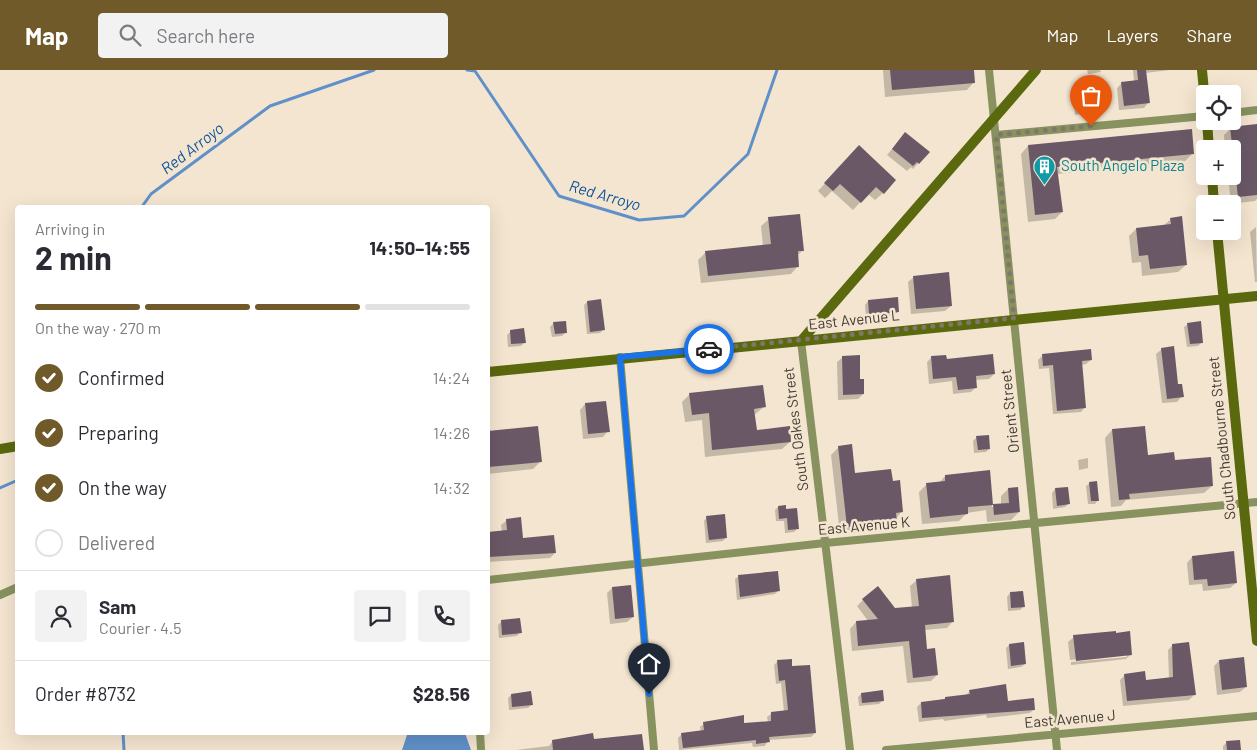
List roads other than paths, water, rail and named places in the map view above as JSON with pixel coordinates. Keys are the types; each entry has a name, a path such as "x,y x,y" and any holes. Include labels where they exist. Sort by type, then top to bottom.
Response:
{"main road":[{"path":"801,341 1036,70"},
{"path":"1202,70 1203,85"},
{"name":"South Chadbourne Street","path":"1218,240 1257,642"},
{"name":"East Avenue L","path":"490,372 1014,318 1257,296"},
{"path":"0,449 15,446"}],"street":[{"name":"Orient Street","path":"989,70 1057,750"},
{"path":"1241,112 1257,110"},
{"path":"996,135 1196,117"},
{"name":"South Oakes Street","path":"801,341 850,750"},
{"path":"620,357 654,750"},
{"name":"East Avenue K","path":"490,580 825,543 1035,525 1257,502"},
{"path":"0,595 15,588"},
{"name":"East Avenue J","path":"886,750 1257,716"},
{"path":"480,735 481,750"}],"water":[{"path":"407,735 466,735 471,750 402,750"}],"waterway":[{"name":"Red Arroyo","path":"143,205 151,194 270,106 374,70"},
{"name":"Red Arroyo","path":"467,70 475,71 559,196 639,220 684,216 748,154 777,70"},
{"name":"Red Arroyo","path":"0,488 15,481"},
{"path":"123,735 124,750"}],"place":[{"name":"South Angelo Plaza","path":"1045,185"}]}
